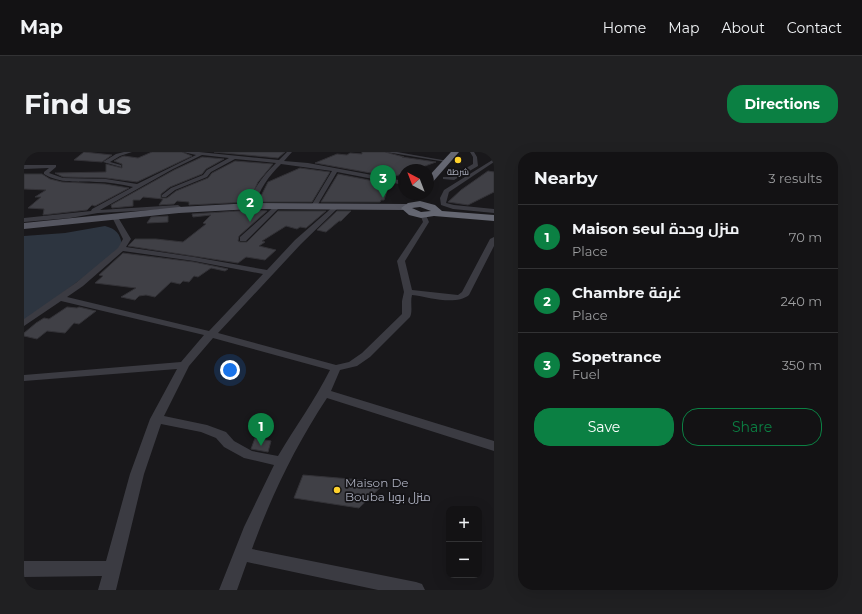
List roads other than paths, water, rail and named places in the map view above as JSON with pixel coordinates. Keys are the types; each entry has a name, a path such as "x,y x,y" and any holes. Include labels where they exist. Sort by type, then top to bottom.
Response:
{"highway":[{"path":"434,175 455,152"},
{"path":"408,208 413,200"},
{"path":"426,200 433,209"},
{"path":"408,208 415,204 433,209 494,218"},
{"path":"408,208 423,214 433,209 494,215"}],"main road":[{"path":"24,226 114,215 252,206 408,208"}],"street":[{"path":"119,166 106,162 130,152"},
{"path":"185,152 281,162 336,170 398,182"},
{"path":"252,206 253,199 260,184 290,152"},
{"path":"388,152 446,161"},
{"path":"445,178 452,179 476,165 472,152"},
{"path":"95,212 94,210 109,201 203,153"},
{"path":"164,196 173,189 205,176 209,171 235,157"},
{"path":"494,160 446,191 443,198 443,204 494,211"},
{"path":"24,167 54,166 46,173 65,180 108,181 137,186"},
{"path":"314,206 336,170"},
{"path":"24,220 95,212 176,206 179,210"},
{"path":"243,239 278,206"},
{"path":"107,590 137,474 156,419 184,365 210,334 268,273 298,242 337,206"},
{"path":"58,298 210,334 336,368 353,364 366,355 407,315 406,300 408,292 401,261 426,222 423,214"},
{"path":"24,323 80,284 122,249 126,239 114,215"},
{"path":"408,292 454,298 461,297 466,293 494,239"},
{"path":"122,249 194,259 268,273"},
{"path":"24,378 184,365"},
{"path":"228,590 243,554 252,527 282,462 302,426 324,393 336,368"},
{"path":"324,393 494,446"},
{"path":"156,419 203,428 221,435 229,444 249,455 282,462"},
{"path":"243,554 416,590"},
{"path":"24,569 113,568"}],"place":[{"name":"شرطة","path":"458,160"},
{"name":"Sopetrance","path":"383,198"},
{"name":"Chambre غرفة","path":"250,222"},
{"name":"Maison seul منزل وحدة","path":"261,446"},
{"name":"Maison De Bouba منزل بوبا","path":"337,490"}]}
